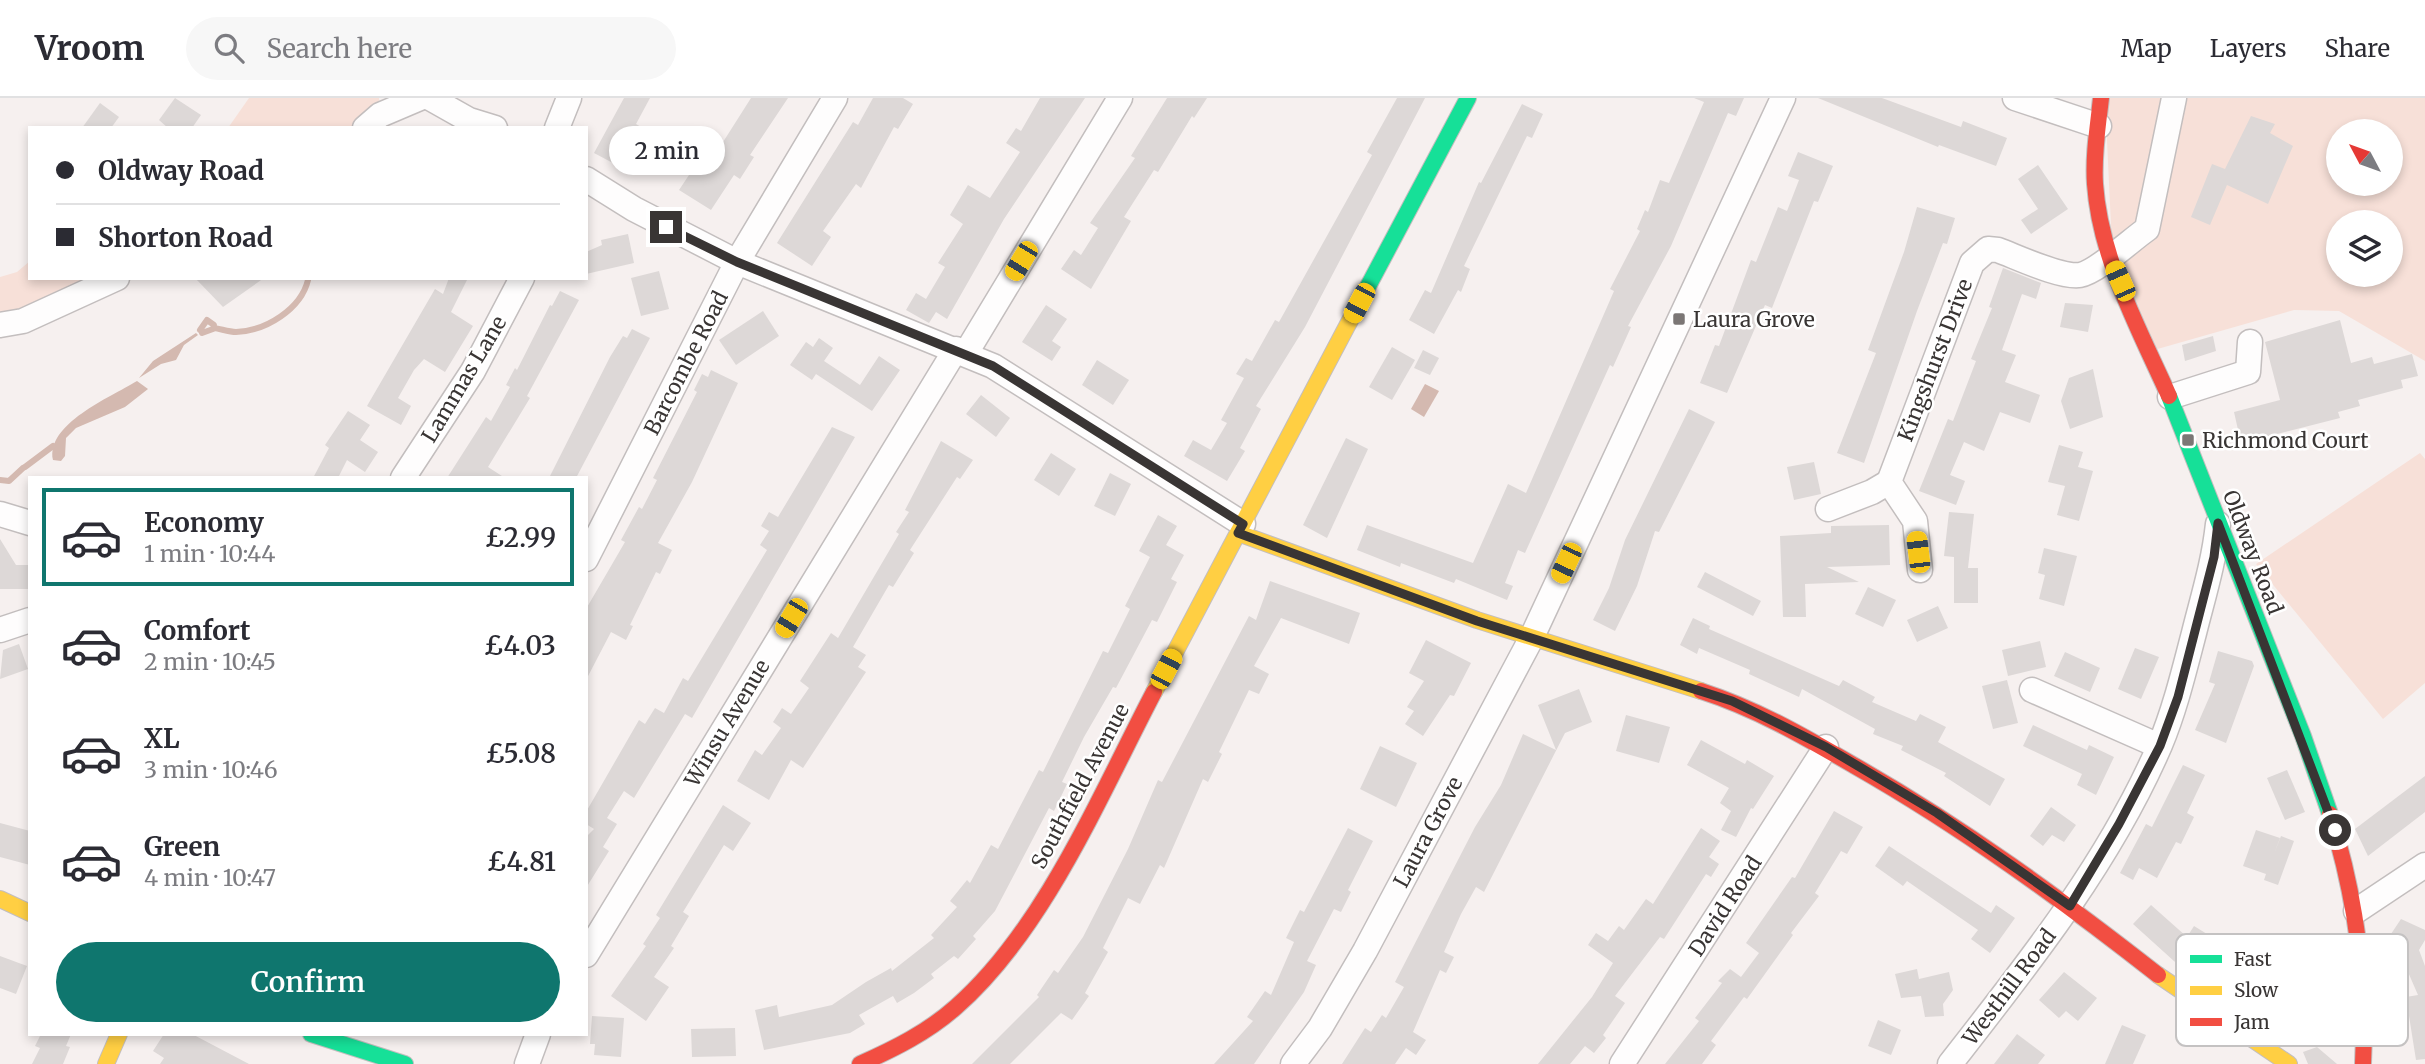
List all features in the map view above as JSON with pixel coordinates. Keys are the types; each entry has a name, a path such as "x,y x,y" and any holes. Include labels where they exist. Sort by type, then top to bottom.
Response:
{"street":[{"path":"367,126 380,115 420,98"},
{"path":"430,98 470,120 489,126"},
{"path":"558,126 569,98"},
{"name":"Barcombe Road","path":"588,555 737,262 835,98"},
{"name":"Winsu Avenue","path":"588,952 1120,98"},
{"name":"Southfield Avenue","path":"860,1064 897,1047 945,1016 996,970 1019,940 1059,872 1468,98"},
{"name":"Laura Grove","path":"1293,1064 1320,1028 1365,951 1531,639 1783,98"},
{"path":"2015,98 2099,126"},
{"name":"Oldway Road","path":"2101,98 2096,191 2109,256 2170,397 2317,776 2342,851 2359,934"},
{"path":"2109,256 2147,229 2174,98"},
{"path":"588,180 634,209 737,262 993,366 1240,528 1531,639 1732,701 1826,747 1937,813 2070,906 2176,989"},
{"name":"Kingshurst Drive","path":"1889,482 1966,275 1978,255 1988,249 1998,250 2067,274 2080,275 2092,271 2109,256"},
{"path":"0,325 23,321 113,280"},
{"name":"Lammas Lane","path":"404,476 473,371 521,280"},
{"path":"2170,397 2248,372 2250,342"},
{"path":"1828,509 1872,492 1889,482 1914,521 1920,570"},
{"path":"0,514 28,522"},
{"name":"Westhill Road","path":"1950,1064 2070,906 2119,824 2160,746 2178,697 2214,557 2218,523"},
{"path":"0,630 28,621"},
{"path":"2032,690 2160,746"},
{"name":"David Road","path":"1622,1064 1826,747"},
{"path":"2356,911 2425,865"},
{"path":"0,899 28,911"},
{"path":"106,1064 118,1036"},
{"path":"316,1036 379,1060 405,1064"},
{"path":"527,1064 537,1036"},
{"path":"2262,1046 2289,1064"},
{"name":"Oldway Road","path":"2364,1064 2366,1046"}],"shaded area":[{"path":"249,98 379,98 380,115 367,126 229,126"},
{"path":"2105,98 2425,98 2425,361 2339,311 2294,310 2154,350 2112,247"},
{"path":"28,263 28,280 113,280 0,332 0,277 17,272"},
{"path":"196,333 198,335 184,345 176,360 161,364 139,378 153,361"},
{"path":"137,381 148,389 125,407 76,428 66,438 65,456 61,461 53,460 53,447 69,424 96,404"},
{"path":"1425,384 1439,391 1424,417 1411,409"},
{"path":"2420,453 2425,459 2425,683 2383,719 2256,564"}],"building":[{"path":"175,98 201,115 193,126 166,126 159,120"},
{"path":"624,98 650,98 636,124 646,130 634,152 620,145 611,162 594,153"},
{"path":"751,98 788,98 750,155 754,157 740,179 734,175 711,210 679,190 695,166 704,172"},
{"path":"873,98 903,98 913,104 898,129 894,127 861,188 856,184 823,231 831,237 812,266 777,243 853,122 858,125"},
{"path":"1040,98 1085,98 1004,219 947,319 936,312 929,323 906,310 916,293 926,299 945,267 938,263 963,224 950,215 968,185 990,198 1020,152 1006,143 1016,128 1021,131"},
{"path":"1167,98 1207,98 1194,118 1192,116 1158,172 1154,170 1124,217 1131,221 1091,289 1061,269 1074,250 1081,255 1098,228 1090,223 1135,158 1131,156"},
{"path":"1397,98 1425,98 1305,327 1256,406 1261,409 1240,448 1245,451 1227,481 1184,456 1193,440 1211,450 1227,423 1221,420 1244,378 1236,374 1246,358 1252,361 1275,320 1279,322 1372,155 1367,152"},
{"path":"1694,98 1744,98 1736,116 1728,113 1671,246 1628,326 1631,327 1613,367 1610,365 1525,553 1518,550 1505,583 1513,586 1507,600 1456,579 1454,583 1401,563 1400,567 1357,550 1367,525 1473,563 1508,484 1526,493 1614,291 1610,289 1640,231 1637,229 1645,210 1648,212 1660,180 1669,183 1704,102"},
{"path":"1818,98 1882,98 1961,127 1963,121 2007,138 1996,166 1939,145 1938,147"},
{"path":"100,103 119,117 112,126 83,126"},
{"path":"1522,104 1543,114 1532,138 1527,136 1464,266 1470,269 1461,292 1458,290 1434,334 1409,320 1425,290 1431,293 1479,182 1481,183"},
{"path":"2251,116 2275,124 2270,133 2293,146 2268,204 2227,185 2210,225 2191,217 2212,164 2225,169"},
{"path":"1798,152 1833,166 1818,202 1814,201 1772,308 1765,305 1727,393 1700,383 1715,345 1719,346 1751,260 1756,262 1778,207 1787,211 1799,180 1788,176"},
{"path":"2038,165 2068,209 2031,234 2021,220 2038,209 2018,179"},
{"path":"1917,207 1955,218 1947,244 1943,243 1917,311 1864,463 1837,453 1876,353 1868,350 1904,252"},
{"path":"628,234 634,263 588,274 588,251 602,245 601,240"},
{"path":"2003,268 2041,283 2036,299 2022,294 2002,350 2016,355 2005,382 2040,395 2030,423 2000,412 1984,451 1964,442 1950,475 1965,481 1956,505 1919,491 1948,419 1953,421 1976,361 1971,359 1992,308 1989,307"},
{"path":"659,271 669,309 641,316 631,278"},
{"path":"197,280 261,280 223,307"},
{"path":"448,280 467,280 451,312 473,326 445,372 424,359 414,370 398,398 411,406 401,425 367,406 435,289 443,294"},
{"path":"560,291 579,300 527,396 530,398 488,467 502,476 448,476 486,417 491,421 510,387 506,385 515,368 517,370 550,305 552,306"},
{"path":"2065,303 2093,305 2088,332 2060,327"},
{"path":"1046,305 1067,319 1052,341 1061,347 1052,361 1022,342"},
{"path":"763,311 779,336 736,365 719,340"},
{"path":"2340,320 2351,363 2372,357 2374,364 2412,354 2418,376 2401,380 2403,388 2358,400 2360,406 2338,412 2340,418 2241,443 2234,412 2280,400 2265,342"},
{"path":"632,329 650,338 577,476 550,476 610,357 623,336 627,338"},
{"path":"2213,336 2216,351 2185,361 2182,345"},
{"path":"819,338 833,348 824,361 860,385 879,356 900,370 872,411 816,374 812,380 790,365 806,342 813,347"},
{"path":"1392,347 1415,360 1392,400 1369,387"},
{"path":"1423,350 1439,358 1430,375 1414,368"},
{"path":"1097,360 1129,380 1113,405 1082,385"},
{"path":"2093,369 2103,417 2070,429 2061,401 2069,378"},
{"path":"711,370 738,383 692,482 658,543 672,550 660,574 656,572 630,625 633,626 626,640 611,632 588,676 588,606 625,542 621,540 639,507 642,509 657,480 653,478 697,392 694,390 702,374 708,377"},
{"path":"981,395 1010,418 996,437 966,414"},
{"path":"1689,409 1715,422 1659,532 1655,531 1637,586 1615,631 1593,620 1609,588 1625,540"},
{"path":"348,411 370,425 360,440 378,452 365,472 347,460 339,476 314,476 329,448 325,445"},
{"path":"832,427 855,437 692,718 685,714 634,798 624,791 607,818 617,824 603,847 609,851 588,885 588,835 594,829 588,825 588,809 639,720 645,724 655,708 664,713 683,678 688,681 767,550 760,545 769,531 761,526 769,512 778,517"},
{"path":"1346,438 1368,449 1327,538 1303,525"},
{"path":"941,441 973,460 960,479 957,477 910,550 914,553 893,587 889,585 853,647 866,655 858,667 866,672 803,768 791,760 769,800 737,781 755,750 762,755 781,728 773,722 782,708 791,714 809,688 800,681 831,633 838,638 899,534 896,532 909,512 905,510"},
{"path":"2059,445 2083,452 2078,467 2093,471 2079,521 2057,515 2065,486 2048,482"},
{"path":"1051,453 1076,469 1059,496 1034,480"},
{"path":"1814,462 1821,494 1794,500 1787,467"},
{"path":"1110,473 1131,484 1115,516 1094,506"},
{"path":"1949,512 1974,514 1968,568 1978,568 1978,603 1954,603 1954,557 1944,556"},
{"path":"1158,515 1177,526 1166,545 1184,555 1171,579 1177,582 1157,622 1152,620 1116,688 1113,687 1084,737 1062,782 1067,784 1054,811 1049,808 995,911 973,936 976,939 958,959 954,956 931,974 934,978 914,993 897,1003 893,996 859,1015 865,1024 850,1033 764,1050 755,1010 777,1005 779,1017 832,1005 866,982 891,968 892,971 934,938 931,935 957,907 950,901 967,880 970,883 991,845 998,849 1039,770 1043,772 1103,651 1108,653 1130,609 1125,606 1150,557 1139,551"},
{"path":"1889,525 1890,565 1827,567 1859,582 1805,584 1806,617 1783,617 1780,536 1831,533 1831,526"},
{"path":"0,539 16,565 28,565 28,589 0,589"},
{"path":"2044,548 2077,556 2064,606 2039,599 2045,575 2038,573"},
{"path":"1705,572 1761,601 1753,616 1697,587"},
{"path":"1270,581 1360,613 1349,644 1281,618 1254,666 1269,674 1259,694 1249,690 1219,752 1222,754 1208,782 1203,779 1164,868 1160,865 1140,904 1128,898 1103,948 1108,952 1085,993 1089,996 1072,1020 1061,1013 1010,1064 972,1064 1039,997 1037,995 1054,970 1058,973 1083,937 1128,849 1158,780 1162,782 1249,616 1256,620"},
{"path":"1868,587 1896,600 1883,627 1855,614"},
{"path":"1938,606 1948,628 1917,642 1907,620"},
{"path":"1693,618 1710,626 1709,629 1839,686 1843,680 1875,697 1872,702 1916,721 1920,714 1946,727 1938,742 2005,779 1990,806 1944,776 1946,773 1901,750 1903,746 1873,734 1875,729 1802,689 1799,697 1749,674 1750,670 1699,648 1697,654 1680,645"},
{"path":"1426,640 1471,663 1454,696 1450,695 1423,736 1405,724 1414,711 1407,707 1424,681 1409,673"},
{"path":"2040,641 2046,667 2008,676 2002,650"},
{"path":"19,644 28,669 0,679 3,650"},
{"path":"2135,648 2159,657 2141,699 2118,689"},
{"path":"2218,651 2252,661 2254,666 2226,743 2195,730 2215,684 2209,682"},
{"path":"2065,652 2100,668 2090,692 2054,676"},
{"path":"2007,680 2018,723 1993,729 1982,686"},
{"path":"1579,689 1592,722 1565,733 1484,892 1476,887 1461,914 1444,952 1454,957 1446,973 1440,970 1413,1032 1426,1040 1416,1055 1406,1048 1395,1064 1342,1064 1365,1028 1371,1032 1382,1015 1386,1018 1404,987 1395,982 1475,827 1501,785 1523,734 1556,750 1538,705"},
{"path":"1626,715 1670,727 1659,763 1616,751"},
{"path":"2033,725 2087,750 2089,745 2114,757 2096,795 2077,785 2082,774 2023,746"},
{"path":"1701,740 1745,764 1747,760 1774,776 1753,809 1751,808 1736,837 1721,830 1731,811 1720,803 1729,788 1687,765"},
{"path":"1380,746 1417,763 1396,807 1360,789"},
{"path":"2183,765 2205,775 2187,813 2194,817 2181,844 2176,842 2157,878 2139,868 2133,880 2120,873 2146,824 2152,827"},
{"path":"2287,770 2305,812 2285,820 2267,778"},
{"path":"2425,776 2425,812 2368,856 2355,829"},
{"path":"723,805 751,823 733,851 724,845 683,912 689,916 671,946 674,948 654,977 669,987 646,1021 611,996 646,946 643,944 660,918 656,915"},
{"path":"2051,807 2076,825 2064,842 2052,835 2043,846 2030,836"},
{"path":"1834,811 1863,827 1847,854 1841,851 1815,893 1819,896 1791,933 1793,935 1747,999 1744,997 1711,1041 1716,1045 1702,1064 1665,1064 1699,1021 1695,1018 1722,983 1718,981 1730,969 1741,977 1759,953 1746,943 1792,877 1795,878"},
{"path":"0,823 28,830 28,864 0,857"},
{"path":"1348,828 1373,841 1348,890 1351,892 1341,912 1334,909 1307,961 1316,965 1304,992 1254,1064 1214,1064 1253,1021 1247,1017 1265,991 1271,995 1294,942 1286,938 1300,910 1304,912"},
{"path":"1701,828 1720,841 1709,857 1719,864 1711,877 1706,874 1664,939 1660,937 1615,996 1625,1003 1603,1035 1606,1038 1594,1053 1585,1046 1570,1064 1538,1064 1592,997 1613,963 1588,945 1596,933 1608,941 1619,926 1624,930 1646,899 1653,904"},
{"path":"2256,830 2280,838 2274,854 2281,836 2294,841 2278,885 2264,880 2266,874 2243,866"},
{"path":"1889,846 1991,913 1996,905 2015,918 1990,953 1971,939 1978,930 1907,881 1903,886 1875,866"},
{"path":"2151,905 2184,934 2176,934 2176,963 2133,924"},
{"path":"2401,919 2425,930 2425,940 2419,950 2425,966 2425,1059 2416,1060 2408,1010 2408,997 2418,995 2408,972 2408,934 2391,934"},
{"path":"2194,926 2207,934 2189,934"},
{"path":"0,956 27,966 16,994 0,988"},
{"path":"1917,969 1919,979 1949,972 1953,990 1943,1004 1944,1016 1925,1017 1921,996 1901,998 1895,974"},
{"path":"2064,972 2097,998 2078,1021 2066,1011 2059,1018 2039,1000"},
{"path":"592,1016 624,1018 621,1057 594,1055 595,1044 590,1044"},
{"path":"1878,1020 1901,1030 1891,1055 1868,1046"},
{"path":"2122,1025 2146,1035 2133,1064 2105,1064"},
{"path":"735,1028 736,1056 692,1057 691,1029"},
{"path":"2017,1034 2045,1055 2038,1064 1994,1064"},
{"path":"40,1036 70,1036 66,1046 70,1047 63,1064 32,1064 40,1048 35,1046"},
{"path":"163,1036 196,1036 249,1064 160,1064 164,1058 153,1051"},
{"path":"2317,1047 2337,1064 2308,1064 2303,1052"}],"waterway":[{"path":"214,328 236,332 270,323 298,300 308,280"},
{"path":"200,330 207,320 214,325 213,329 202,333"},
{"path":"25,467 53,446"},
{"path":"0,480 9,481 23,468"}],"traffic: fast":[{"path":"1356,309 1468,98"},
{"path":"2169,396 2303,736 2330,814"},
{"path":"317,1036 405,1064"}],"traffic: slow":[{"path":"1154,692 1356,309"},
{"path":"1238,533 1477,620 1701,691"},
{"path":"0,899 28,912"},
{"path":"2158,975 2176,987"},
{"path":"106,1064 118,1036"},
{"path":"2263,1046 2289,1064"}],"traffic: jam":[{"path":"2101,98 2095,184 2104,239 2123,293 2169,396"},
{"path":"1701,691 1780,724 1895,789 2010,865 2158,975"},
{"path":"860,1064 934,1024 988,976 1043,901 1068,859 1154,692"},
{"path":"2330,814 2347,876 2357,934"},
{"path":"2363,1064 2364,1046"}],"place":[{"name":"Laura Grove","path":"1679,319"},
{"name":"Richmond Court","path":"2188,440"}],"route":[{"path":"666,227 737,262 993,366 1243,524 1238,533 1477,621 1732,701 1783,724 1937,813 2070,906 2119,824 2160,746 2178,697 2214,557 2218,523 2317,776 2335,830"}]}
